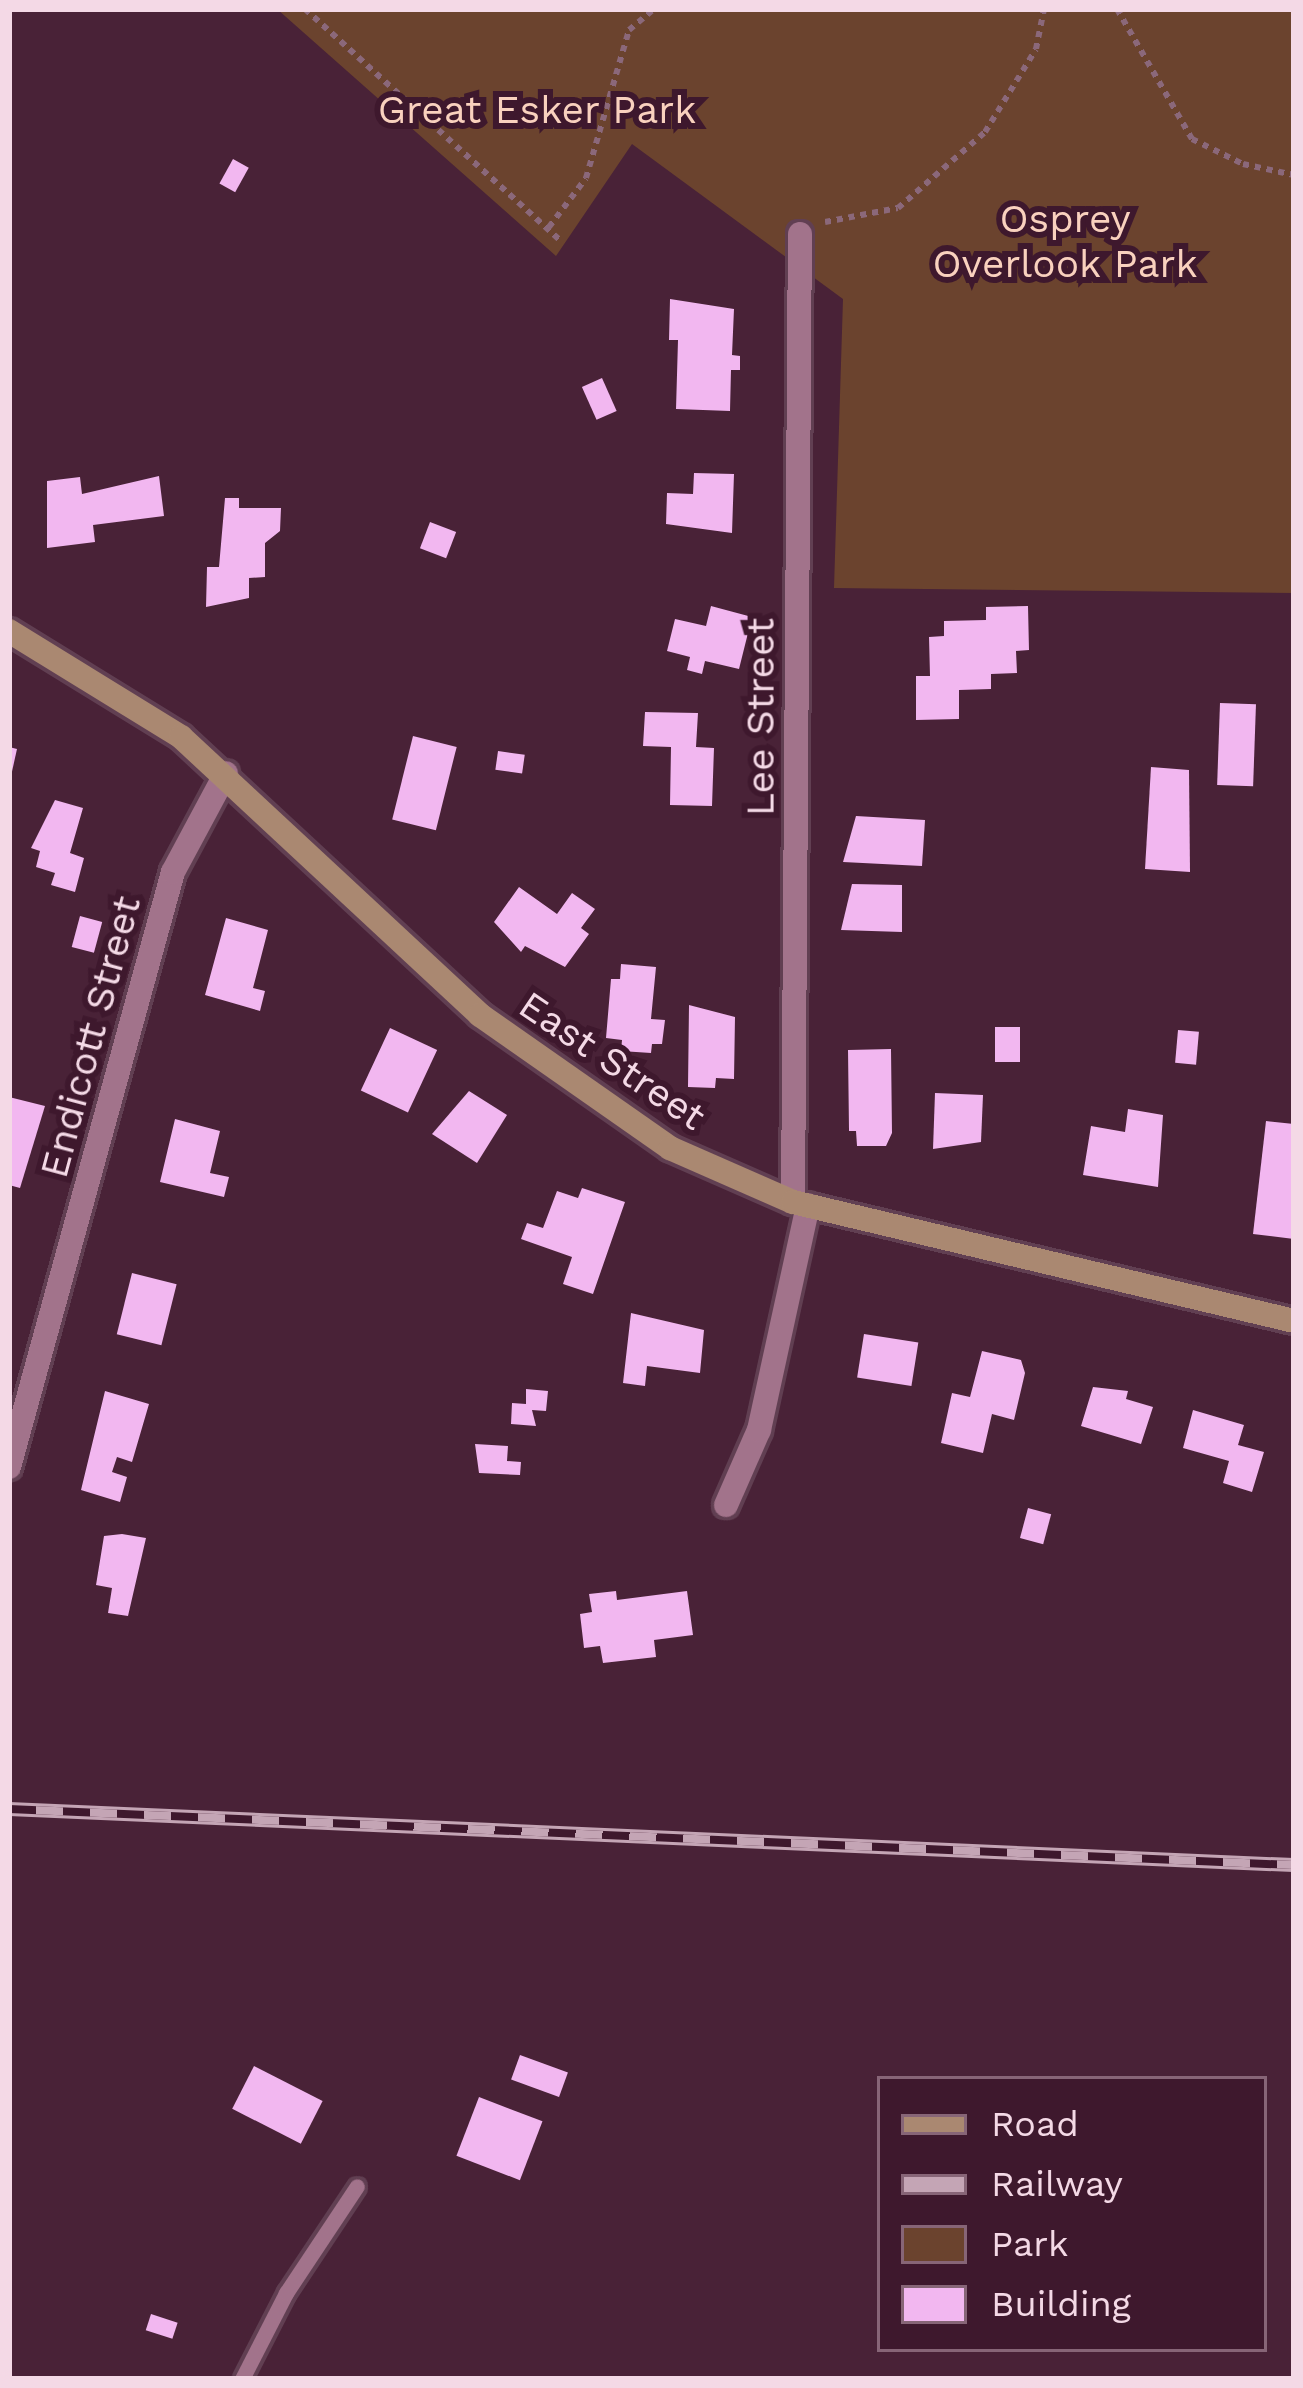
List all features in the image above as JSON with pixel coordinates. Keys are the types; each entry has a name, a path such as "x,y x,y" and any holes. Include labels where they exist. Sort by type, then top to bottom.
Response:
{"street":[{"name":"Lee Street","path":"726,1505 758,1430 801,1204 800,234"},
{"name":"East Street","path":"9,631 98,679 226,773 535,1058 670,1148 801,1204 1294,1321"},
{"name":"Endicott Street","path":"9,1467 173,872 226,773"}],"lane":[{"path":"242,2379 286,2293 357,2186"}],"path":[{"path":"304,9 561,241"},
{"path":"549,227 586,178 629,30 654,9"},
{"path":"800,234 842,214 898,208 985,132 1036,49 1045,9"},
{"path":"1117,9 1192,139 1243,164 1294,175"}],"green space":[{"name":"Osprey Overlook Park","path":"277,9 1294,9 1294,593 834,588 843,299 632,144 556,256"}],"building":[{"path":"233,159 249,168 235,192 219,183"},
{"path":"670,299 734,309 732,355 740,356 740,370 731,370 730,411 676,409 678,340 669,340"},
{"path":"602,378 617,411 597,420 582,387"},
{"path":"694,473 734,474 732,533 666,524 667,493 693,494"},
{"path":"159,476 164,516 93,525 95,542 47,548 47,481 80,477 82,494"},
{"path":"225,498 239,498 239,508 281,508 280,531 265,543 265,577 249,578 249,598 206,607 207,567 219,567"},
{"path":"430,522 456,532 446,558 420,548"},
{"path":"711,606 752,617 739,669 705,661 702,674 687,670 690,657 667,651 675,619 706,626"},
{"path":"1028,606 1029,650 1016,651 1017,673 991,674 991,689 959,690 959,719 916,720 916,676 930,676 929,637 944,636 944,621 986,620 986,607"},
{"path":"1220,703 1256,704 1253,786 1217,785"},
{"path":"645,712 698,713 696,747 714,748 712,806 670,805 671,747 643,746"},
{"path":"413,736 457,747 436,830 392,819"},
{"path":"9,747 17,749 11,776 9,776"},
{"path":"498,751 525,755 522,774 495,770"},
{"path":"1151,767 1189,770 1190,872 1145,869"},
{"path":"55,800 83,808 70,853 84,858 75,892 51,885 55,873 36,867 40,851 31,848"},
{"path":"856,816 925,820 922,866 843,862"},
{"path":"852,884 902,885 902,932 841,930"},
{"path":"519,887 557,914 572,893 595,909 581,928 589,934 565,967 525,946 521,952 494,922"},
{"path":"80,916 102,922 94,953 72,947"},
{"path":"226,918 268,930 253,988 265,991 260,1011 205,995"},
{"path":"621,964 656,967 651,1019 665,1020 662,1044 652,1044 651,1053 621,1051 622,1040 606,1038 611,979 620,979"},
{"path":"689,1005 735,1017 734,1079 716,1078 715,1088 688,1087"},
{"path":"995,1027 1020,1027 1020,1062 995,1062"},
{"path":"390,1028 437,1050 408,1113 361,1091"},
{"path":"1178,1030 1199,1032 1196,1065 1175,1063"},
{"path":"891,1049 892,1133 886,1146 857,1146 856,1131 849,1131 848,1050"},
{"path":"469,1091 507,1115 477,1163 432,1134"},
{"path":"935,1093 983,1095 981,1142 933,1149"},
{"path":"9,1097 45,1106 20,1188 9,1185"},
{"path":"1128,1109 1163,1115 1158,1187 1083,1175 1091,1126 1125,1132"},
{"path":"175,1119 220,1131 210,1173 229,1177 224,1197 160,1182"},
{"path":"1266,1121 1294,1124 1294,1239 1253,1234"},
{"path":"582,1188 625,1202 593,1294 563,1284 572,1257 521,1239 527,1223 543,1228 557,1191 578,1198"},
{"path":"132,1273 177,1284 161,1345 117,1334"},
{"path":"631,1313 704,1330 700,1373 647,1366 645,1386 623,1383"},
{"path":"864,1334 918,1343 911,1386 857,1377"},
{"path":"982,1351 1021,1360 1025,1373 1014,1420 992,1414 983,1453 941,1443 952,1393 970,1397"},
{"path":"1093,1387 1128,1391 1126,1399 1153,1407 1141,1444 1081,1426"},
{"path":"526,1389 548,1391 546,1411 532,1410 536,1426 511,1424 512,1403 526,1404"},
{"path":"105,1391 149,1404 132,1462 117,1457 112,1472 127,1477 120,1502 81,1490"},
{"path":"1193,1410 1244,1425 1238,1445 1264,1452 1252,1492 1223,1483 1229,1461 1183,1448"},
{"path":"475,1444 508,1446 507,1461 521,1462 520,1475 479,1473"},
{"path":"1028,1508 1051,1514 1043,1544 1020,1538"},
{"path":"104,1536 146,1538 128,1616 108,1613 112,1588 96,1585"},
{"path":"616,1591 617,1600 687,1591 693,1635 654,1640 656,1657 603,1663 600,1646 584,1648 580,1614 592,1612 589,1594"},
{"path":"520,2055 568,2072 559,2097 511,2079"},
{"path":"254,2066 323,2101 301,2144 232,2109"},
{"path":"479,2097 542,2121 520,2180 456,2156"},
{"path":"151,2314 178,2323 172,2339 146,2330"}],"railway":[{"path":"9,1809 1294,1865"}],"park label":[{"name":"Great Esker Park","path":"537,110"}]}
